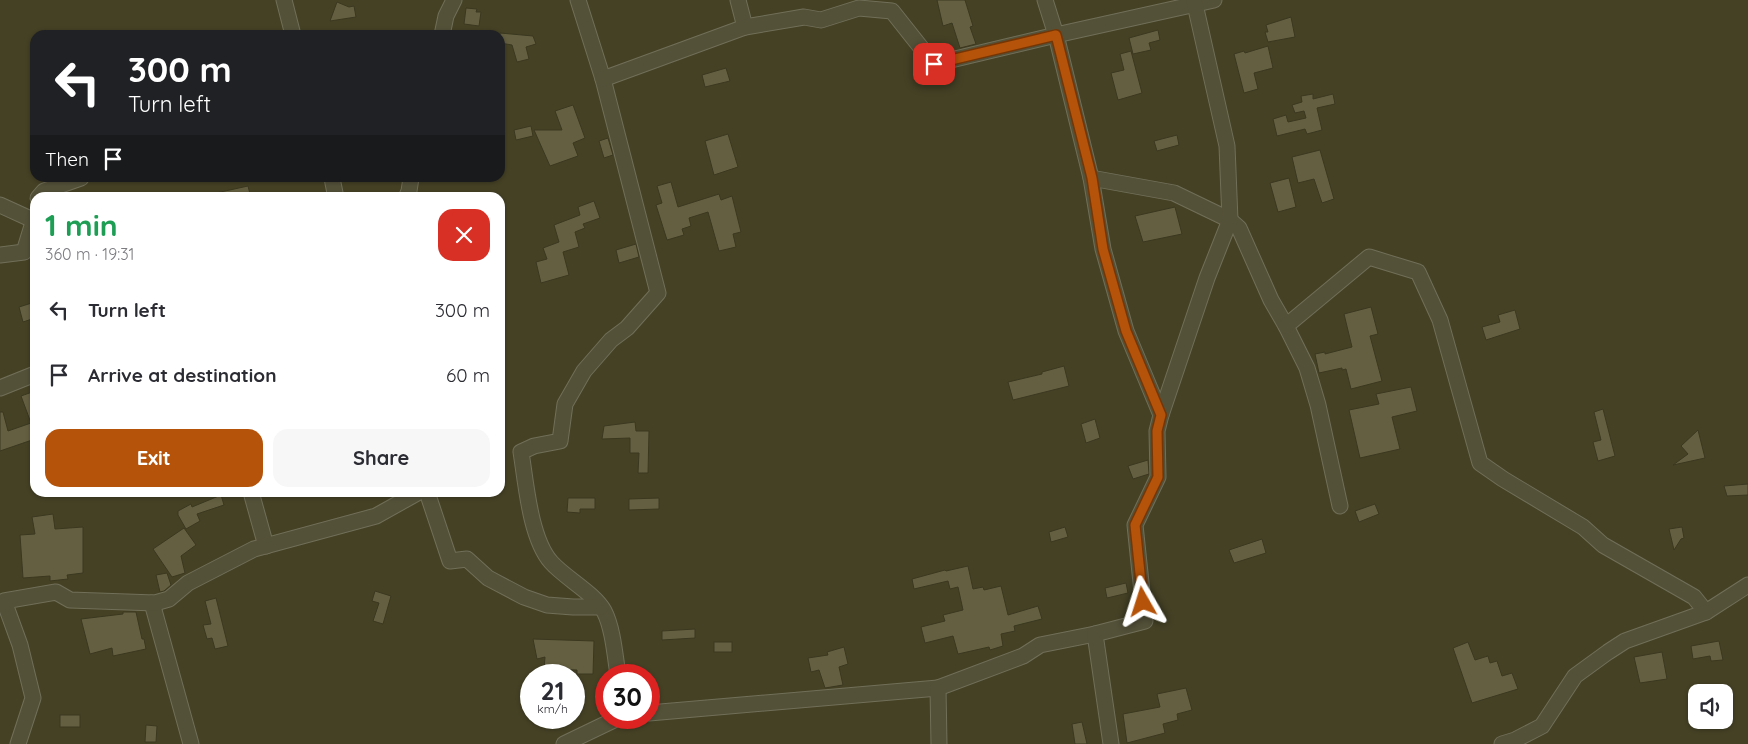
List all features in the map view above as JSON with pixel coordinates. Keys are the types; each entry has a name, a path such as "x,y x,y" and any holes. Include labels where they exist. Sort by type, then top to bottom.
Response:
{"street":[{"path":"284,0 293,30"},
{"path":"443,30 446,16 454,0"},
{"path":"578,0 602,79 658,293 627,328 611,340 584,370 565,404 560,441 534,446 521,452 531,517 544,549 550,561 601,607 608,621 616,664"},
{"path":"738,0 745,27"},
{"path":"1045,0 1056,35 1092,178 1103,249 1126,331 1161,415"},
{"path":"602,79 745,27 804,17 821,20 859,8 891,6 934,64 1195,2 1214,0"},
{"path":"660,712 938,688 1023,656 1040,645 1145,621 1135,525 1158,477 1157,431 1161,415 1207,278 1230,220 1227,146 1195,2"},
{"path":"1092,178 1174,193 1230,220 1239,228 1271,300 1307,368 1318,405 1340,506"},
{"path":"43,192 70,182"},
{"path":"0,205 30,219"},
{"path":"0,255 24,252 30,235"},
{"path":"1286,326 1369,258 1418,272 1440,320 1480,463 1503,479 1584,527 1603,545 1694,597 1706,612"},
{"path":"0,388 30,376"},
{"path":"252,497 266,546"},
{"path":"18,744 33,698 20,645 4,601 56,592 70,600 152,603 169,599 188,583 254,549 376,516 410,497"},
{"path":"429,497 450,561 467,559 488,578 524,597 548,605 601,607"},
{"path":"1502,744 1515,740 1542,726 1575,676 1625,641 1706,612 1748,585"},
{"path":"152,603 191,744"},
{"path":"1094,634 1111,744"},
{"path":"938,688 939,744"},
{"path":"564,744 595,729"}],"building":[{"path":"937,0 965,0 973,26 970,27 976,44 960,48 952,23 943,26"},
{"path":"337,2 349,7 354,6 356,17 330,21"},
{"path":"466,8 477,9 476,12 481,12 479,26 464,24"},
{"path":"1291,17 1295,37 1268,42 1265,32 1268,32 1266,25"},
{"path":"1158,30 1160,40 1149,43 1151,50 1133,54 1129,38"},
{"path":"505,33 533,36 536,44 526,47 529,59 517,62 512,45 505,44"},
{"path":"1268,46 1273,68 1254,73 1258,89 1244,93 1234,54 1244,51 1245,53"},
{"path":"1131,51 1142,93 1118,100 1111,73 1124,70 1120,54"},
{"path":"726,68 730,81 705,87 702,75"},
{"path":"1313,94 1313,99 1333,94 1335,104 1317,108 1322,130 1307,134 1305,129 1277,136 1273,119 1286,115 1288,122 1306,118 1304,111 1295,113 1292,105 1302,102 1301,96"},
{"path":"573,105 585,138 573,143 578,156 550,166 534,130 562,130 555,111"},
{"path":"531,126 533,136 516,140 514,130"},
{"path":"728,134 738,167 714,175 705,141"},
{"path":"1177,135 1179,145 1157,151 1154,141"},
{"path":"608,138 613,155 604,158 599,141"},
{"path":"1320,150 1334,199 1322,203 1314,179 1298,183 1292,157"},
{"path":"1289,178 1296,207 1278,212 1270,183"},
{"path":"671,182 678,207 719,194 721,200 732,196 741,232 733,234 736,247 719,251 708,212 689,218 691,226 682,229 684,235 667,240 656,205 662,203 657,186"},
{"path":"248,186 250,192 221,192"},
{"path":"594,201 600,218 583,224 585,228 575,232 579,247 563,252 569,275 541,283 536,262 547,259 543,248 559,242 554,225 580,215 578,207"},
{"path":"1175,207 1182,234 1143,242 1135,216"},
{"path":"636,244 639,257 619,263 616,250"},
{"path":"30,304 30,320 23,322 19,307"},
{"path":"1371,307 1378,334 1370,336 1382,381 1351,389 1346,369 1342,370 1342,368 1319,373 1315,354 1325,352 1325,354 1352,347 1344,314"},
{"path":"1515,310 1520,329 1486,340 1482,327 1500,322 1498,315"},
{"path":"1064,366 1069,386 1013,400 1008,382 1042,374 1042,372"},
{"path":"1411,387 1417,411 1392,417 1400,449 1360,458 1349,410 1379,404 1376,394"},
{"path":"30,393 30,420 21,396"},
{"path":"1603,409 1615,456 1598,461 1593,442 1601,440 1594,412"},
{"path":"0,412 3,412 8,431 30,423 30,441 0,451"},
{"path":"1095,419 1100,438 1086,443 1081,424"},
{"path":"635,422 636,431 649,431 648,473 638,473 639,453 630,453 630,438 602,439 604,426"},
{"path":"1698,430 1705,458 1673,465 1688,454 1681,446"},
{"path":"1148,460 1149,474 1133,479 1128,466"},
{"path":"1748,484 1748,495 1727,496 1724,486"},
{"path":"216,497 222,497 224,505 197,514 200,521 186,529 178,515 178,511 191,504 192,507"},
{"path":"568,498 595,498 595,509 580,509 580,513 567,512"},
{"path":"659,498 659,509 629,510 629,499"},
{"path":"1375,504 1379,514 1359,522 1355,511"},
{"path":"53,514 55,529 83,527 83,573 67,575 68,579 50,581 50,576 23,578 20,535 35,534 32,517"},
{"path":"1065,527 1068,537 1051,542 1049,532"},
{"path":"1682,527 1684,538 1681,539 1674,550 1669,529"},
{"path":"184,528 196,545 181,556 185,573 172,577 153,549"},
{"path":"1262,539 1266,553 1234,563 1229,550"},
{"path":"968,566 973,589 983,587 984,590 1001,586 1008,615 1038,606 1042,619 1014,626 1015,631 1001,634 1003,646 990,650 989,647 958,654 953,636 925,643 921,627 945,621 943,615 963,610 958,587 950,589 948,581 914,589 912,579"},
{"path":"167,573 171,585 160,592 156,575"},
{"path":"1126,583 1128,593 1107,598 1105,588"},
{"path":"375,591 391,596 383,624 373,621 379,603 372,601"},
{"path":"216,598 228,646 215,649 212,638 207,639 203,625 211,624 205,601"},
{"path":"123,612 136,612 146,649 113,656 112,648 90,654 81,619 123,614"},
{"path":"695,629 695,638 662,640 662,631"},
{"path":"533,639 594,641 593,674 585,674 585,664 544,664 545,657 537,659"},
{"path":"1719,641 1723,660 1711,661 1710,656 1693,659 1691,646"},
{"path":"714,642 732,642 732,652 714,652"},
{"path":"1468,642 1475,660 1488,656 1490,663 1497,661 1502,676 1512,673 1518,689 1472,703 1453,648"},
{"path":"844,647 848,664 839,667 843,685 825,688 819,670 811,672 808,658 828,655 827,652"},
{"path":"1662,652 1667,679 1640,683 1634,657"},
{"path":"1186,688 1192,710 1177,714 1178,720 1163,724 1165,733 1127,743 1123,714 1160,707 1157,694"},
{"path":"60,715 80,715 80,727 60,727"},
{"path":"1082,722 1087,744 1075,744 1072,724"},
{"path":"146,725 157,726 156,742 145,742"}],"route":[{"path":"934,64 1056,35 1092,178 1103,249 1126,331 1161,415 1157,431 1158,477 1135,525 1143,602"}]}
